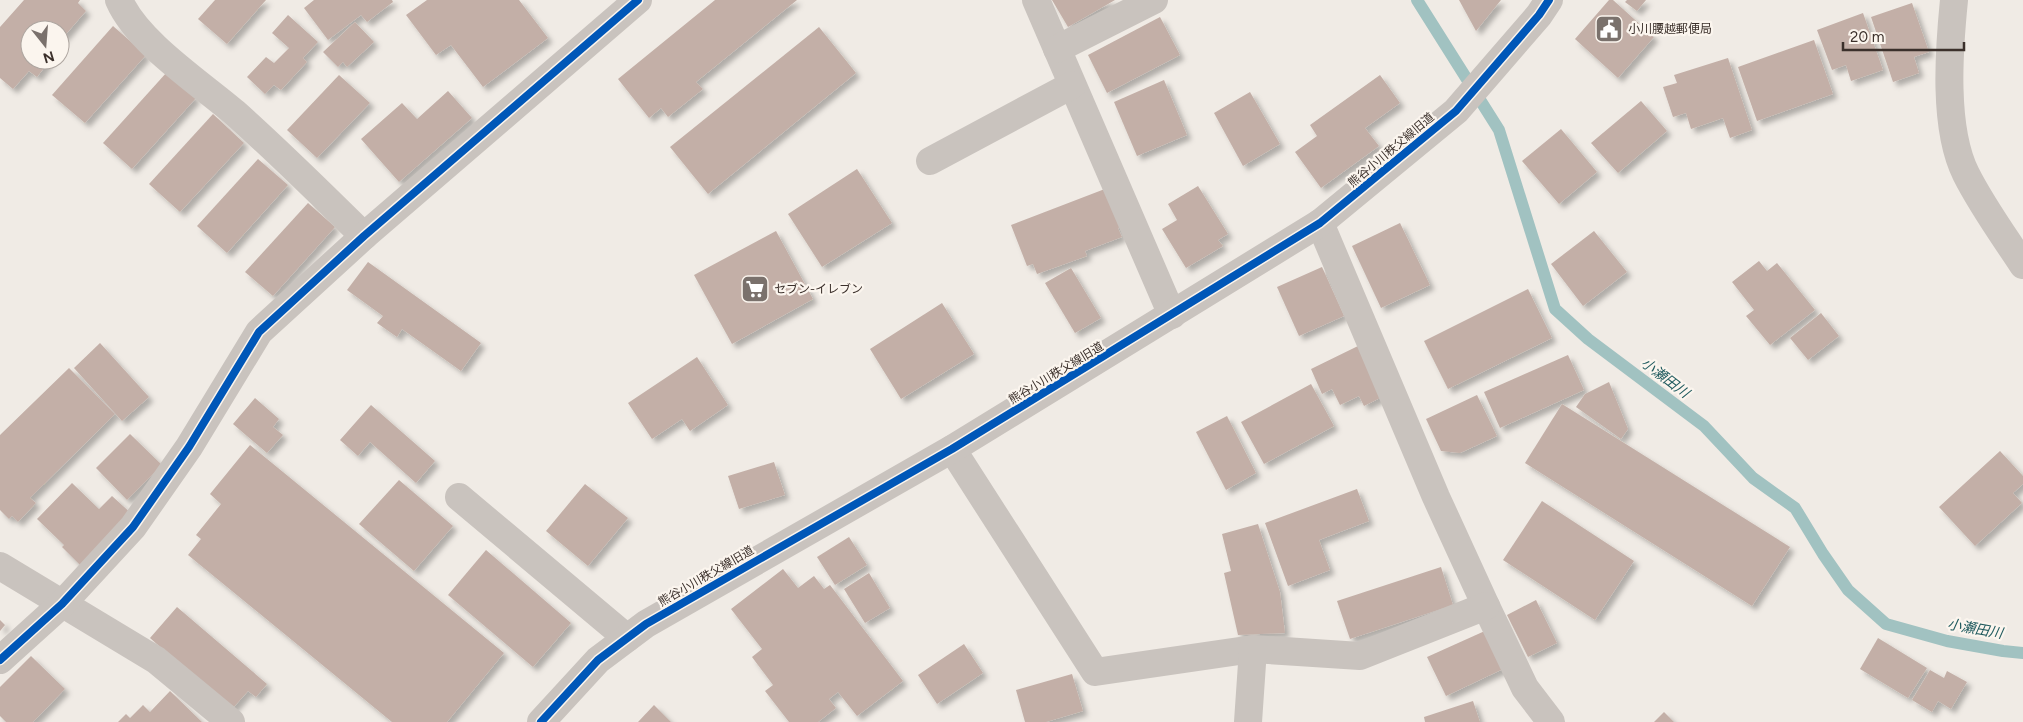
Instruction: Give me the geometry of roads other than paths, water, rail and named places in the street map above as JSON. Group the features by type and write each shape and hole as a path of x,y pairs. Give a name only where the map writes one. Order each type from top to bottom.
{"street":[{"path":"119,0 123,9 148,40 285,158 364,236"},
{"path":"0,660 62,604 134,527 189,447 259,332 364,236 638,0"},
{"path":"1036,0 1172,315"},
{"path":"1057,49 1154,0"},
{"name":"熊谷小川秩父線旧道","path":"541,722 598,660 627,638 680,603 952,449 1320,224 1456,111 1539,15 1549,0"},
{"path":"1954,0 1948,54 1954,135 1966,173 2023,265"},
{"path":"930,161 1072,85"},
{"path":"1320,224 1432,488 1486,606 1525,688 1551,722"},
{"path":"952,449 1095,672 1253,649 1360,656 1486,606"},
{"path":"459,497 627,638"},
{"path":"0,566 156,660 231,722"},
{"path":"1248,722 1253,649"}],"waterway":[{"name":"小瀬田川","path":"1417,0 1499,130 1555,309 1588,339 1704,426 1753,478 1795,508 1848,590 1886,624 1947,641 2023,653"}],"place":[{"name":"小川腰越郵便局","path":"1609,29"},
{"name":"セブン-イレブン","path":"755,289"}]}
